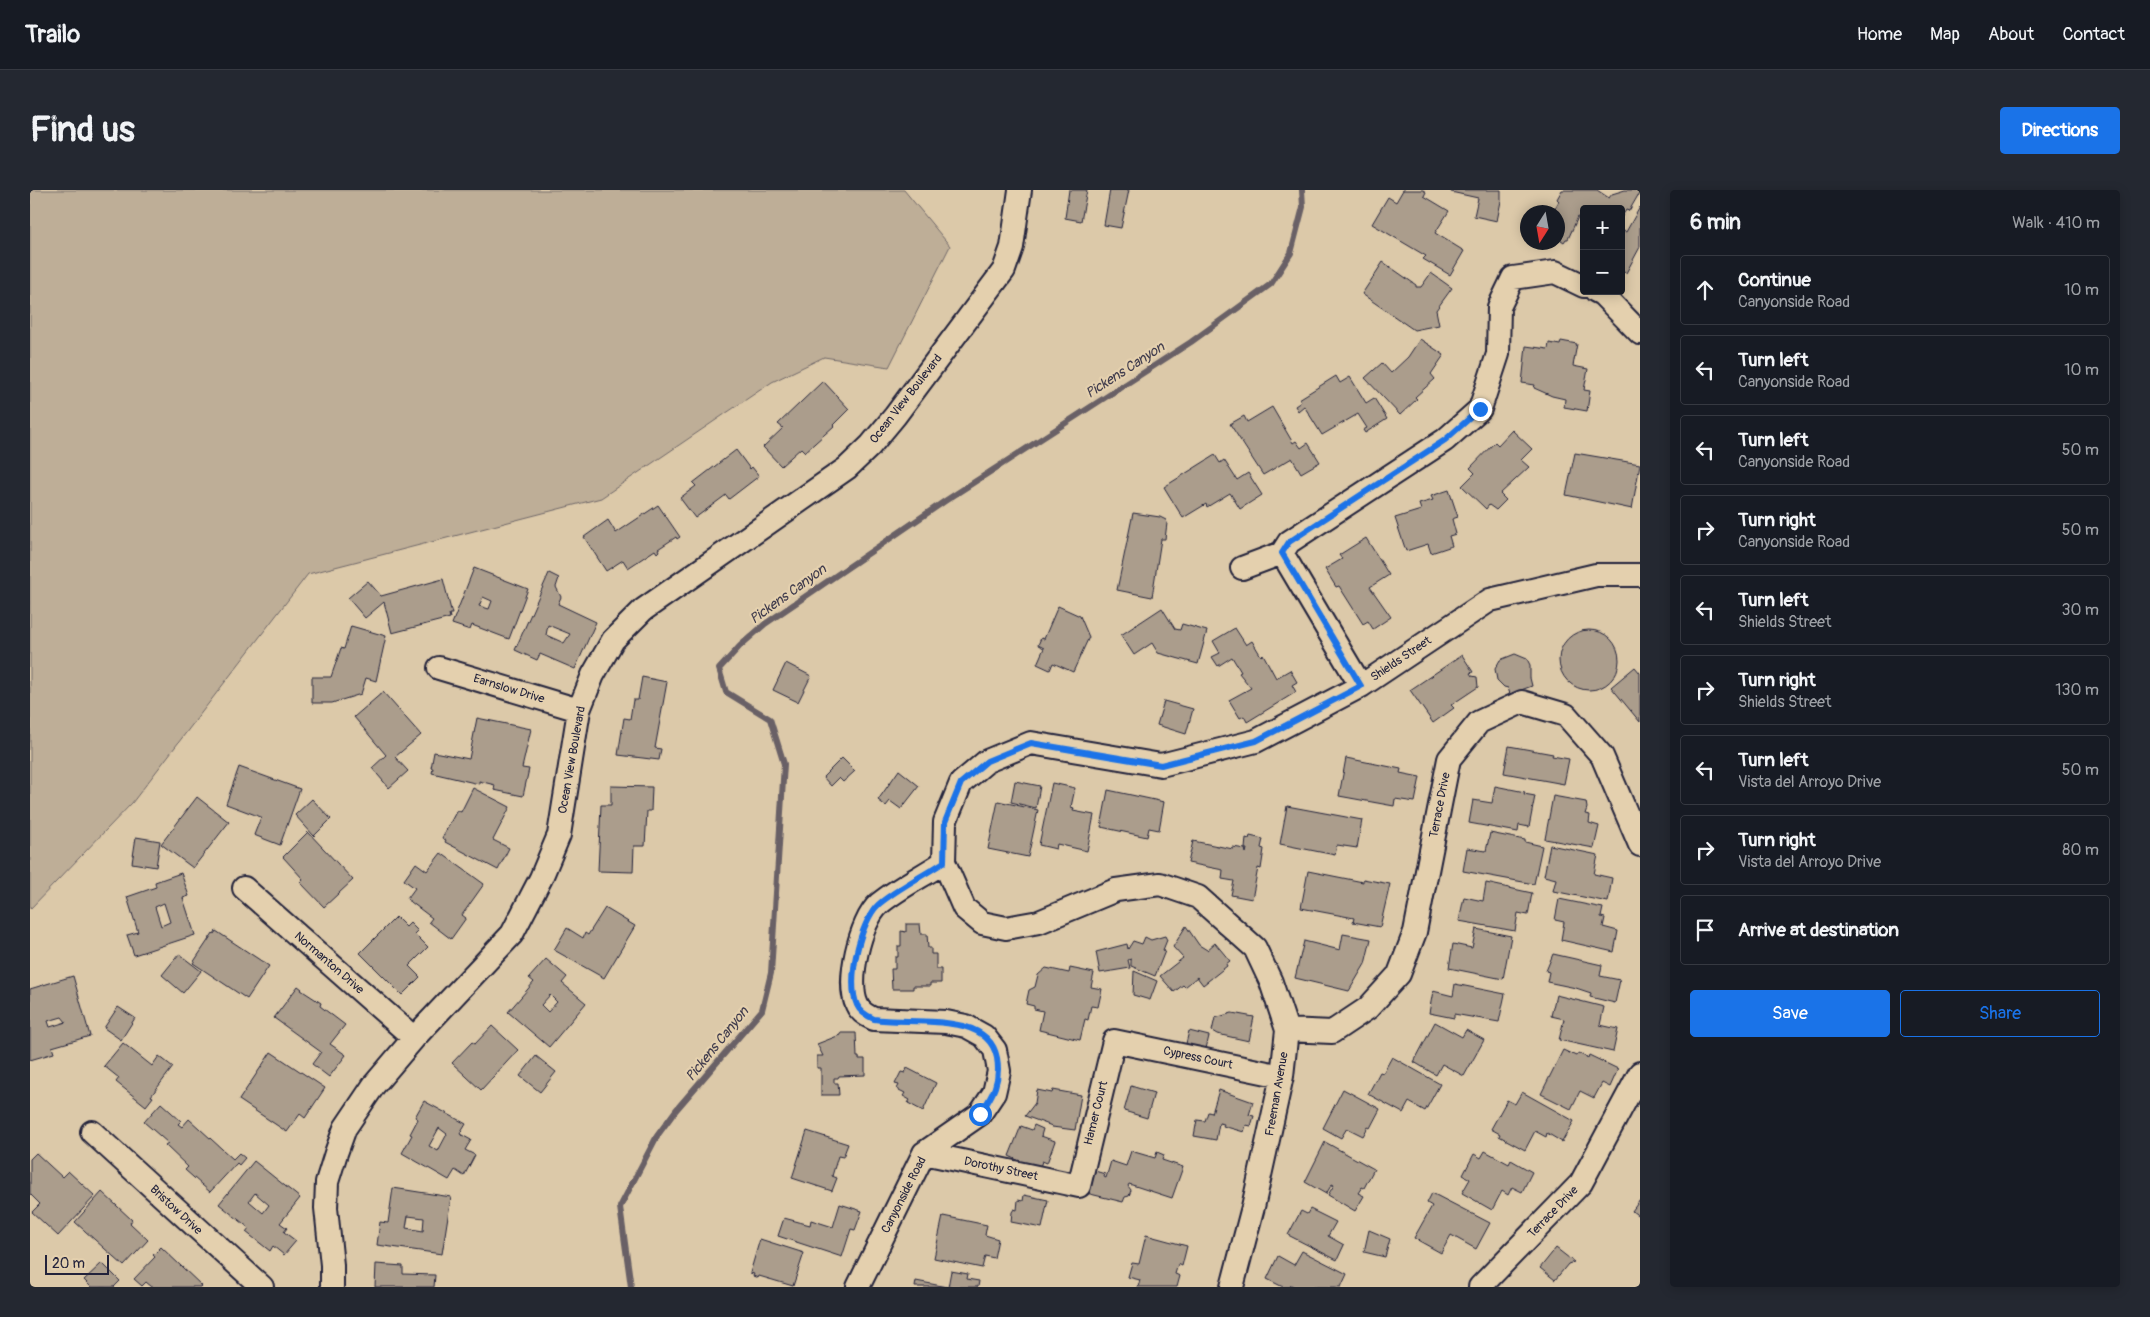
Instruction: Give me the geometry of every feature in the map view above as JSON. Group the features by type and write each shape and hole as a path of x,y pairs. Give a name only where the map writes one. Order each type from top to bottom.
{"street":[{"name":"Ocean View Boulevard","path":"332,1287 332,1265 326,1208 327,1182 345,1128 358,1107 414,1038 512,934 559,835 578,710 593,674 613,640 643,610 847,468 870,446 895,416 1004,270 1012,247 1020,190"},
{"path":"1242,568 1282,553 1289,542 1445,440 1480,409 1498,354 1499,307 1513,278 1555,272 1580,284"},
{"path":"1603,295 1640,333"},
{"path":"1282,553 1361,686"},
{"name":"Shields Street","path":"944,862 945,822 961,783 987,761 1013,750 1031,743 1161,765 1256,741 1361,686 1490,600 1596,575 1640,575"},
{"name":"Earnslow Drive","path":"439,668 578,710"},
{"name":"Terrace Drive","path":"1287,1030 1332,1032 1368,1008 1399,974 1415,932 1449,759 1479,722 1522,702 1566,715 1602,756 1640,845"},
{"name":"Freeman Avenue","path":"944,862 964,908 982,923 1006,928 1038,922 1116,890 1160,884 1198,897 1255,948 1271,982 1287,1030 1282,1076 1253,1207 1232,1287"},
{"name":"Canyonside Road","path":"858,1287 924,1152 980,1114 994,1093 999,1072 995,1050 984,1036 966,1026 946,1022 874,1019 864,1014 857,1007 853,995 860,937 868,918 879,905 944,862"},
{"name":"Normanton Drive","path":"244,888 414,1038"},
{"name":"Cypress Court","path":"1114,1041 1282,1076"},
{"name":"Hamer Court","path":"1078,1186 1114,1041"},
{"name":"Terrace Drive","path":"1480,1287 1581,1183 1640,1074"},
{"name":"Bristow Drive","path":"92,1132 262,1287"},
{"name":"Dorothy Street","path":"924,1152 1078,1186"}],"shaded area":[{"path":"30,190 904,190 950,246 889,367 824,357 772,382 601,498 308,574 132,803 30,909"}],"building":[{"path":"1069,190 1087,190 1081,221 1065,218"},
{"path":"1110,190 1129,190 1121,228 1104,225"},
{"path":"1403,190 1423,190 1426,192 1424,196 1449,211 1435,233 1464,251 1450,275 1423,259 1426,256 1372,224 1388,197 1396,202"},
{"path":"1451,190 1501,190 1497,221 1474,216 1478,198 1451,192"},
{"path":"1562,190 1597,190 1609,198 1612,194 1625,190 1640,192 1629,211 1625,212 1625,205 1580,205 1580,218 1578,217 1568,239 1565,240 1565,205 1557,205 1559,201 1557,199"},
{"path":"1640,207 1640,247 1626,273 1625,232"},
{"path":"1383,262 1416,285 1416,287 1421,287 1431,273 1452,288 1436,310 1439,325 1414,330 1362,294"},
{"path":"1420,339 1444,355 1431,374 1435,379 1415,397 1417,399 1400,415 1365,378 1382,363 1391,373 1408,357"},
{"path":"1561,341 1577,344 1573,366 1588,369 1584,390 1590,391 1587,411 1564,407 1565,399 1552,396 1534,388 1535,385 1522,383 1526,346 1548,349 1549,343 1560,345"},
{"path":"1336,376 1340,383 1350,377 1366,403 1374,398 1387,419 1365,433 1363,430 1367,428 1358,414 1322,435 1304,406 1298,411 1295,406 1301,402 1299,399"},
{"path":"823,381 849,409 834,426 805,452 801,448 781,466 763,447 783,428 778,424"},
{"path":"1272,407 1293,443 1296,441 1301,448 1308,443 1320,462 1301,473 1292,458 1263,475 1230,424 1244,416 1247,422"},
{"path":"1512,430 1532,449 1521,460 1529,467 1500,494 1506,500 1496,510 1489,505 1486,509 1462,486 1475,473 1470,468 1495,442 1498,445"},
{"path":"736,450 750,469 752,467 759,476 729,499 726,495 695,518 680,498 696,486 693,483"},
{"path":"1575,453 1640,464 1632,509 1566,495"},
{"path":"1215,455 1220,463 1224,460 1237,480 1248,473 1262,495 1240,509 1230,493 1207,507 1206,504 1183,518 1164,487"},
{"path":"1449,490 1458,517 1452,519 1456,534 1449,536 1452,546 1431,553 1428,544 1406,551 1395,518 1421,510 1419,504 1433,500 1431,496"},
{"path":"658,505 680,537 677,539 676,537 658,549 657,553 655,550 628,568 623,560 606,571 584,537 608,520 616,533"},
{"path":"1133,513 1160,517 1166,520 1167,523 1165,539 1161,539 1152,597 1117,590"},
{"path":"1366,538 1389,575 1370,587 1391,617 1373,629 1368,621 1363,624 1339,586 1336,587 1325,569 1342,559 1339,555"},
{"path":"474,568 528,589 509,639 472,625 470,630 452,624","holes":["483,597 492,601 489,609 479,606"]},
{"path":"549,573 559,578 556,587 561,597 558,604 596,622 575,669 540,654 537,660 515,650","holes":["548,625 570,634 564,643 546,635"]},
{"path":"443,579 452,614 449,614 450,618 392,633 384,602 365,618 348,598 368,581 381,596"},
{"path":"1058,606 1080,616 1089,637 1073,672 1053,663 1050,670 1037,664 1044,648 1038,645 1041,638 1044,639"},
{"path":"1162,608 1175,629 1180,630 1182,624 1207,631 1198,664 1158,653 1152,643 1134,655 1121,635"},
{"path":"351,626 386,636 376,681 366,678 361,694 332,703 312,703 312,677 331,677 341,648 344,649"},
{"path":"1235,628 1246,645 1252,641 1261,656 1263,654 1276,678 1290,670 1297,682 1292,685 1296,692 1247,722 1244,716 1240,718 1229,700 1251,688 1239,673 1241,672 1232,657 1218,666 1212,657 1220,653 1213,641"},
{"path":"1583,630 1595,630 1606,635 1614,643 1619,654 1617,672 1606,685 1595,690 1583,690 1572,685 1564,677 1559,666 1559,654 1564,643 1572,635"},
{"path":"1515,654 1527,659 1530,665 1532,686 1510,694 1508,688 1504,687 1497,680 1495,669 1500,660"},
{"path":"1462,655 1473,672 1470,673 1472,676 1477,677 1478,687 1451,705 1454,708 1433,723 1410,690"},
{"path":"786,663 811,676 798,702 773,690"},
{"path":"1635,667 1640,673 1640,722 1611,687"},
{"path":"642,677 667,682 655,748 661,749 659,760 618,755 624,718 630,719 633,700 638,700"},
{"path":"383,692 421,735 395,757 408,771 389,788 372,768 386,755 354,717"},
{"path":"1164,701 1193,709 1186,734 1157,725"},
{"path":"477,718 531,729 522,768 529,769 523,796 494,790 495,785 479,781 479,784 432,773 434,752 469,759"},
{"path":"1509,746 1569,759 1564,784 1504,773"},
{"path":"842,758 855,771 843,782 839,778 831,786 823,777"},
{"path":"1346,758 1401,769 1400,773 1420,777 1415,802 1395,799 1394,806 1339,796"},
{"path":"239,767 300,789 280,845 254,835 261,817 226,804"},
{"path":"899,770 919,786 901,809 890,801 886,806 878,800"},
{"path":"1015,781 1040,786 1036,808 1011,802"},
{"path":"1052,783 1075,788 1071,807 1074,808 1073,811 1094,815 1087,851 1057,844 1056,849 1039,845"},
{"path":"611,786 652,787 651,811 647,811 645,846 634,846 633,872 598,871 601,805 611,805"},
{"path":"1495,786 1535,796 1529,827 1519,825 1518,832 1469,823 1473,800 1492,803"},
{"path":"473,788 510,807 493,840 509,848 498,870 445,842 446,840 442,838 457,810 461,812"},
{"path":"1108,790 1164,802 1159,830 1149,828 1147,837 1101,827"},
{"path":"1553,796 1586,802 1585,814 1590,815 1589,823 1599,826 1594,848 1545,839"},
{"path":"197,797 229,822 193,868 161,844"},
{"path":"312,799 331,819 314,836 295,815"},
{"path":"998,801 1038,810 1028,857 988,849"},
{"path":"1287,806 1362,820 1357,848 1337,845 1335,855 1280,844"},
{"path":"308,832 353,880 324,907 300,882 303,879 283,857"},
{"path":"1490,833 1525,840 1525,842 1542,846 1534,884 1463,871 1467,848 1486,851"},
{"path":"1250,836 1263,839 1261,848 1264,849 1261,869 1258,868 1252,899 1231,895 1234,881 1222,879 1223,870 1188,863 1193,841 1233,849 1233,847 1245,849 1246,838 1249,839"},
{"path":"136,837 160,841 156,867 132,863"},
{"path":"1550,845 1598,855 1594,874 1612,878 1608,902 1553,891 1556,879 1544,876"},
{"path":"441,853 484,884 462,915 466,918 451,939 429,922 432,918 407,899 415,888 404,880 416,863 427,871"},
{"path":"1308,871 1363,882 1363,879 1390,884 1380,927 1353,922 1354,918 1301,908"},
{"path":"181,873 189,896 183,898 195,935 134,955 127,935 138,932 127,897 156,887 155,882","holes":["164,903 170,922 161,926 155,907"]},
{"path":"1486,883 1532,893 1528,915 1518,913 1515,931 1459,921 1464,897 1483,901"},
{"path":"1559,899 1603,908 1601,917 1605,918 1603,927 1618,931 1614,952 1561,940 1564,922 1555,920"},
{"path":"605,908 635,926 604,978 554,950 567,928 583,938 585,933 588,935"},
{"path":"396,917 406,927 410,923 418,931 415,934 428,947 409,966 420,977 402,995 360,953"},
{"path":"906,924 920,924 921,934 927,934 928,948 931,948 931,954 936,954 936,969 941,969 941,983 930,983 930,986 913,986 913,989 892,989 891,969 895,969 895,957 898,957 898,946 901,946 901,931 906,932"},
{"path":"1186,926 1199,945 1207,950 1215,943 1230,961 1226,964 1227,966 1203,985 1197,977 1185,987 1183,985 1174,992 1160,976 1183,958 1173,947"},
{"path":"1476,929 1511,936 1503,979 1449,968 1453,944 1472,948"},
{"path":"216,931 269,966 247,999 193,963"},
{"path":"1343,934 1371,939 1365,964 1349,991 1295,978 1304,941 1340,950"},
{"path":"1165,936 1167,940 1163,950 1165,951 1155,976 1131,966 1131,959 1128,960 1130,968 1100,973 1096,952 1127,944 1128,949 1133,941 1142,944 1145,937 1151,940"},
{"path":"179,954 201,971 183,993 162,975"},
{"path":"1553,954 1602,965 1600,976 1620,980 1615,1003 1590,997 1591,993 1576,988 1547,982 1549,972 1546,971"},
{"path":"546,959 567,977 562,983 586,1003 549,1047 508,1012 534,982 529,978","holes":["550,995 557,1002 548,1012 541,1005"]},
{"path":"1046,968 1069,973 1070,968 1094,973 1091,987 1102,989 1098,1007 1091,1006 1088,1020 1085,1019 1080,1040 1039,1030 1043,1011 1034,1009 1034,1006 1026,1004 1029,990 1035,987 1038,975"},
{"path":"1134,971 1157,981 1150,1000 1133,995"},
{"path":"73,976 90,1036 52,1047 54,1053 30,1060 30,989","holes":["62,1017 66,1022 50,1027 48,1021"]},
{"path":"1455,984 1505,994 1499,1022 1454,1014 1454,1018 1429,1013 1433,991 1453,996"},
{"path":"298,986 321,1003 320,1006 345,1025 330,1044 346,1055 329,1077 312,1064 321,1052 274,1018"},
{"path":"1556,995 1604,1007 1600,1025 1618,1029 1613,1052 1559,1040 1564,1019 1551,1016"},
{"path":"118,1007 135,1018 121,1040 104,1028"},
{"path":"1232,1013 1254,1017 1249,1041 1217,1034 1212,1031 1215,1018"},
{"path":"1435,1022 1462,1037 1466,1030 1484,1040 1464,1076 1442,1064 1436,1075 1414,1062"},
{"path":"492,1026 518,1050 481,1090 452,1063 472,1042 475,1044"},
{"path":"1189,1031 1209,1036 1205,1053 1185,1048"},
{"path":"840,1033 856,1033 857,1057 865,1059 865,1075 839,1076 834,1078 834,1083 838,1083 839,1095 821,1095 821,1068 817,1068 817,1056 823,1056 817,1044 840,1035"},
{"path":"123,1043 152,1066 159,1056 173,1067 151,1096 153,1097 146,1106 116,1082 119,1078 104,1066"},
{"path":"1563,1050 1576,1056 1578,1053 1588,1058 1589,1055 1618,1069 1610,1087 1602,1083 1594,1098 1580,1091 1571,1109 1541,1094"},
{"path":"271,1052 325,1088 305,1118 300,1114 287,1132 239,1100"},
{"path":"536,1056 556,1072 540,1092 520,1076"},
{"path":"1392,1057 1440,1084 1425,1111 1409,1102 1403,1113 1368,1094 1380,1072 1383,1073"},
{"path":"907,1068 936,1083 923,1111 908,1103 910,1100 903,1096 905,1093 897,1089 899,1085 895,1084 901,1072 905,1073"},
{"path":"1131,1086 1154,1093 1147,1118 1124,1111"},
{"path":"1343,1089 1380,1109 1370,1128 1368,1127 1363,1136 1347,1128 1341,1138 1323,1128"},
{"path":"1037,1090 1052,1093 1053,1090 1081,1095 1075,1130 1052,1127 1025,1116 1035,1103"},
{"path":"1219,1090 1253,1102 1249,1115 1254,1116 1251,1126 1246,1125 1244,1132 1219,1123 1216,1140 1194,1136 1197,1120 1205,1121 1208,1112 1212,1113"},
{"path":"1522,1092 1574,1121 1562,1142 1547,1133 1546,1137 1535,1131 1525,1150 1499,1136 1500,1134 1491,1129 1507,1100 1515,1104"},
{"path":"424,1101 466,1124 460,1134 471,1140 465,1150 475,1155 464,1176 455,1170 449,1180 402,1153 418,1119 415,1117","holes":["439,1128 447,1134 438,1151 429,1146"]},
{"path":"161,1103 181,1121 178,1124 182,1127 189,1119 233,1159 239,1153 245,1158 239,1165 237,1163 210,1192 185,1170 188,1167 165,1145 168,1143 144,1122"},
{"path":"1034,1125 1043,1129 1041,1136 1055,1141 1047,1163 1042,1161 1039,1170 1009,1156 1021,1126 1032,1130"},
{"path":"807,1131 848,1144 843,1157 838,1156 832,1176 837,1178 832,1191 792,1178"},
{"path":"1325,1142 1374,1169 1364,1188 1362,1187 1358,1193 1364,1196 1355,1211 1328,1195 1334,1185 1332,1184 1326,1194 1305,1182"},
{"path":"1131,1151 1155,1158 1157,1152 1164,1155 1162,1160 1183,1167 1172,1198 1129,1184 1128,1186 1131,1190 1129,1196 1125,1197 1123,1202 1082,1192 1087,1174 1094,1175 1095,1171 1105,1174 1104,1177 1106,1178 1111,1161 1126,1166"},
{"path":"1485,1151 1509,1164 1511,1160 1532,1172 1522,1192 1512,1187 1508,1195 1502,1191 1492,1210 1462,1193 1470,1179 1463,1175 1474,1154 1481,1158"},
{"path":"36,1153 62,1177 68,1171 95,1196 58,1236 32,1212 40,1204 30,1194 30,1159"},
{"path":"254,1161 300,1198 280,1223 287,1228 284,1232 296,1241 284,1255 273,1246 270,1251 246,1232 249,1228 219,1204","holes":["255,1193 269,1205 263,1213 249,1201"]},
{"path":"393,1188 451,1197 442,1254 377,1245 380,1222 388,1223","holes":["408,1216 424,1218 423,1231 406,1228"]},
{"path":"102,1192 132,1220 130,1223 148,1240 124,1266 75,1222"},
{"path":"1432,1193 1490,1223 1476,1249 1451,1235 1441,1253 1414,1238 1432,1206 1427,1203"},
{"path":"1024,1195 1048,1200 1042,1228 1011,1222 1012,1212 1014,1209 1017,1210 1018,1200 1023,1201"},
{"path":"1640,1200 1640,1217 1632,1211"},
{"path":"840,1204 862,1211 855,1230 851,1229 842,1257 778,1236 784,1218 810,1225 811,1220 833,1227"},
{"path":"1310,1209 1336,1222 1328,1236 1344,1245 1337,1260 1288,1235 1301,1211 1307,1214"},
{"path":"943,1216 987,1225 985,1235 998,1239 994,1258 985,1256 982,1268 934,1258"},
{"path":"1369,1230 1390,1239 1385,1257 1364,1252"},
{"path":"1146,1235 1187,1246 1182,1266 1178,1264 1175,1274 1180,1276 1177,1287 1138,1287 1140,1280 1128,1277 1132,1263 1139,1264"},
{"path":"760,1239 804,1253 793,1286 759,1276 758,1278 750,1273"},
{"path":"161,1247 202,1286 152,1287 146,1282 142,1286 134,1279 155,1257 153,1255"},
{"path":"1556,1248 1574,1262 1568,1264 1555,1280 1540,1268"},
{"path":"1302,1251 1347,1274 1341,1287 1295,1287 1291,1285 1290,1287 1283,1287 1267,1279 1278,1256 1294,1265"},
{"path":"102,1263 120,1281 114,1287 91,1287 84,1280"},
{"path":"376,1264 403,1266 403,1274 435,1275 434,1287 375,1287"},
{"path":"951,1271 968,1274 967,1279 979,1281 978,1287 948,1287"},
{"path":"916,1281 947,1287 915,1287"}],"waterway":[{"name":"Pickens Canyon","path":"631,1287 620,1207 657,1136 676,1110 762,1010 771,973 784,764 770,719 726,692 719,669 740,646 765,624 945,501 1191,342 1271,284 1291,253 1303,207 1302,190"}],"route":[{"path":"980,1114 994,1093 999,1072 995,1050 984,1036 966,1026 946,1022 874,1019 864,1014 857,1007 853,995 860,937 868,918 879,905 944,862 945,822 961,783 987,761 1031,743 1161,765 1256,741 1361,686 1282,553 1289,542 1445,440 1480,409"}]}
